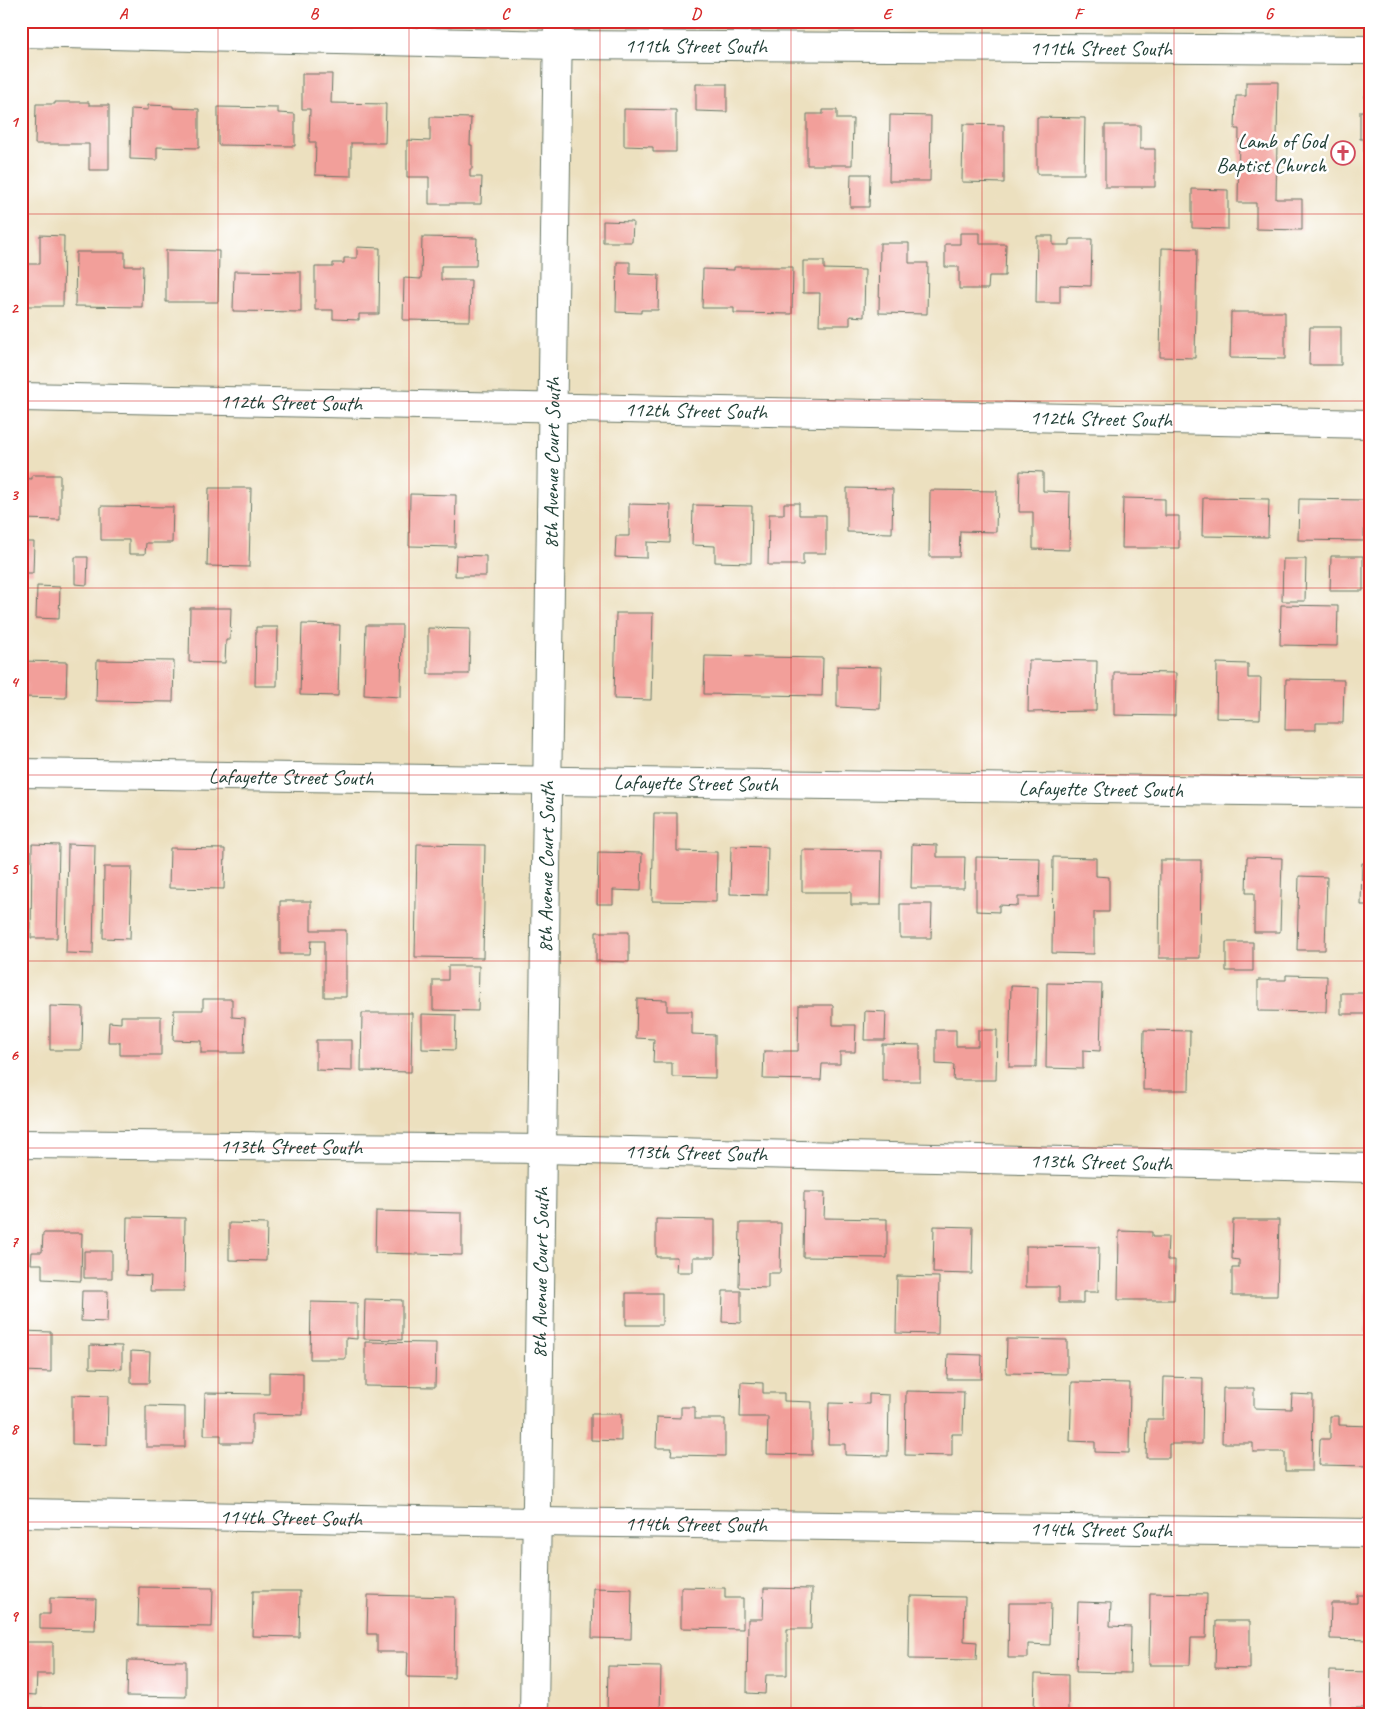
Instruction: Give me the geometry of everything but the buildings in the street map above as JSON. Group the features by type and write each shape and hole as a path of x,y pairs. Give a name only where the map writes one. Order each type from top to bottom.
{"street":[{"name":"111th Street South","path":"21,33 558,33 1371,50"},
{"name":"8th Avenue Court South","path":"534,1715 558,33"},
{"name":"112th Street South","path":"21,397 1371,424"},
{"name":"Lafayette Street South","path":"21,774 1371,793"},
{"name":"113th Street South","path":"21,1144 542,1149 1371,1168"},
{"name":"114th Street South","path":"21,1513 1371,1533"}],"place":[{"name":"Lamb of God Baptist Church","path":"1343,153"}]}
